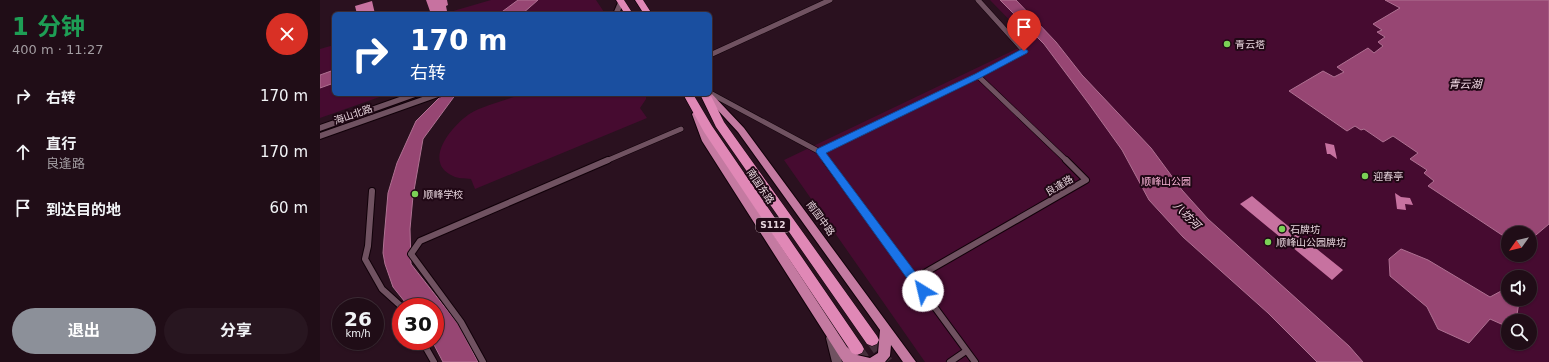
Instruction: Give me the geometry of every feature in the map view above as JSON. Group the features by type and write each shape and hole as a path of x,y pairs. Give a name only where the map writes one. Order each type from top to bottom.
{"highway":[{"path":"639,0 647,12"},
{"path":"620,1 628,12"},
{"name":"南国东路","path":"690,96 708,129 857,349"},
{"name":"南国东路","path":"707,96 720,124 872,340"}],"main road":[{"name":"S112","path":"690,96 705,139 850,362"},
{"name":"南国中路","path":"708,96 741,130 910,362"},
{"path":"875,362 884,356 886,329"},
{"path":"841,347 854,360 866,362"}],"street":[{"path":"712,54 830,0"},
{"path":"820,152 978,76 1024,51 978,0"},
{"path":"617,12 620,1"},
{"name":"良逢路","path":"914,279 1086,180 978,76"},
{"path":"712,94 820,152 974,362"},
{"name":"海山北路","path":"320,128 409,96"},
{"name":"海山北路","path":"320,136 431,96"},
{"path":"483,362 461,322 411,254 420,241 681,129"},
{"path":"372,191 366,259 382,289 392,298"},
{"path":"829,329 837,362"},
{"path":"427,350 434,362"},
{"path":"950,362 966,351"}],"green space":[{"path":"491,0 596,0 604,12 450,12"},
{"name":"顺峰山公园","path":"990,0 1549,0 1549,362 925,362 784,160 1031,42"},
{"path":"332,46 332,96 382,96 320,118 320,49"},
{"path":"517,96 646,96 646,99 640,108 647,118 475,189 471,179 455,177 444,170 440,162 440,153 443,143 449,134 464,118 476,110"}],"water":[{"path":"518,0 538,0 524,12 502,12"},
{"name":"八坊河","path":"1000,0 1016,0 1056,42 1082,75 1151,148 1182,190 1208,219 1349,346 1363,362 1317,362 1268,313 1183,237 1149,200 1122,150 1044,44"},
{"name":"青云湖","path":"1385,0 1549,0 1549,224 1537,234 1537,226 1501,226 1501,234 1428,186 1434,181 1424,173 1427,170 1410,159 1418,153 1393,136 1383,142 1364,129 1361,130 1355,126 1347,131 1289,91 1323,71 1334,77 1344,72 1337,67 1368,48 1374,53 1383,46 1378,42 1385,37 1377,32 1382,30 1373,24 1400,8"},
{"path":"332,71 332,84 320,88 320,75"},
{"path":"441,96 455,96 423,139 413,196 410,229 411,264 438,298 402,298 393,287 385,264 383,253 388,193 397,163 416,121"},
{"path":"1401,249 1428,260 1490,297 1501,291 1501,306 1518,306 1517,314 1501,314 1501,324 1490,319 1469,343 1438,329 1427,307 1390,276 1389,259"},
{"path":"444,306 458,324 478,362 443,362 437,350 444,350"}],"building":[{"path":"426,0 447,0 447,11 430,12"},
{"path":"372,1 375,12 356,12 355,6"},
{"path":"1325,143 1334,145 1337,159 1330,154 1327,154"},
{"path":"1395,193 1401,197 1410,198 1413,205 1405,204 1406,210 1397,209"},
{"name":"石牌坊","path":"1252,196 1343,270 1332,280 1240,204"}],"tunnel":[{"path":"872,340 887,362"},
{"path":"857,349 866,362"}],"place":[{"name":"青云塔","path":"1227,44"},
{"name":"迎春亭","path":"1365,176"},
{"name":"顺峰学校","path":"415,194"},
{"name":"石牌坊","path":"1282,229"},
{"name":"顺峰山公园牌坊","path":"1268,242"}],"route":[{"path":"923,291 820,152 978,76 1024,51"}]}
